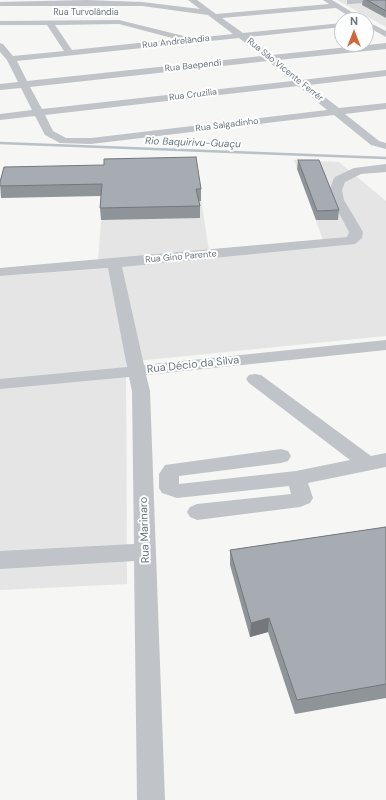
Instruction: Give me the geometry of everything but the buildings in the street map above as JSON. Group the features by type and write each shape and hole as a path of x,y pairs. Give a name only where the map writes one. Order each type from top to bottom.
{"street":[{"path":"78,0 88,3"},
{"name":"Rua São Vicente Ferrér","path":"192,0 214,14 380,145"},
{"path":"327,0 347,12"},
{"path":"350,2 378,0"},
{"path":"0,4 69,2 142,4 214,14 337,6"},
{"path":"263,3 272,10"},
{"path":"120,22 142,4"},
{"name":"Rua Turvolândia","path":"0,23 120,22 193,41"},
{"path":"50,23 70,53"},
{"path":"374,24 386,24"},
{"name":"Rua Andrelândia","path":"11,59 334,26"},
{"path":"374,27 386,34"},
{"path":"0,46 11,59 39,112"},
{"name":"Rua Baependi","path":"0,87 386,46"},
{"name":"Rua Cruzilia","path":"0,117 386,73"},
{"name":"Rua Salgadinho","path":"39,112 49,133 58,139 80,142 386,106"},
{"name":"Rua Gino Parente","path":"0,272 340,242 355,238 356,232 338,200 336,190 339,180 358,171 386,168"},
{"name":"Rua Marinaro","path":"114,263 141,391 151,800"},
{"name":"Rua Décio da Silva","path":"0,384 386,345"},
{"path":"255,379 377,462"},
{"path":"281,456 172,470 169,474 169,488 177,490 296,478 377,462"},
{"path":"197,512 300,500 303,498 296,478"},
{"path":"0,560 146,552"}],"shaded area":[{"path":"337,0 386,0 386,27 374,20 374,12 359,12"},
{"path":"106,158 195,159 209,251 98,261"},
{"path":"294,160 339,162 386,201 386,336 126,362 127,584 0,590 0,276 99,269 245,254 323,240"}],"waterway":[{"name":"Rio Baquirivu-Guaçu","path":"0,143 386,158"}]}
